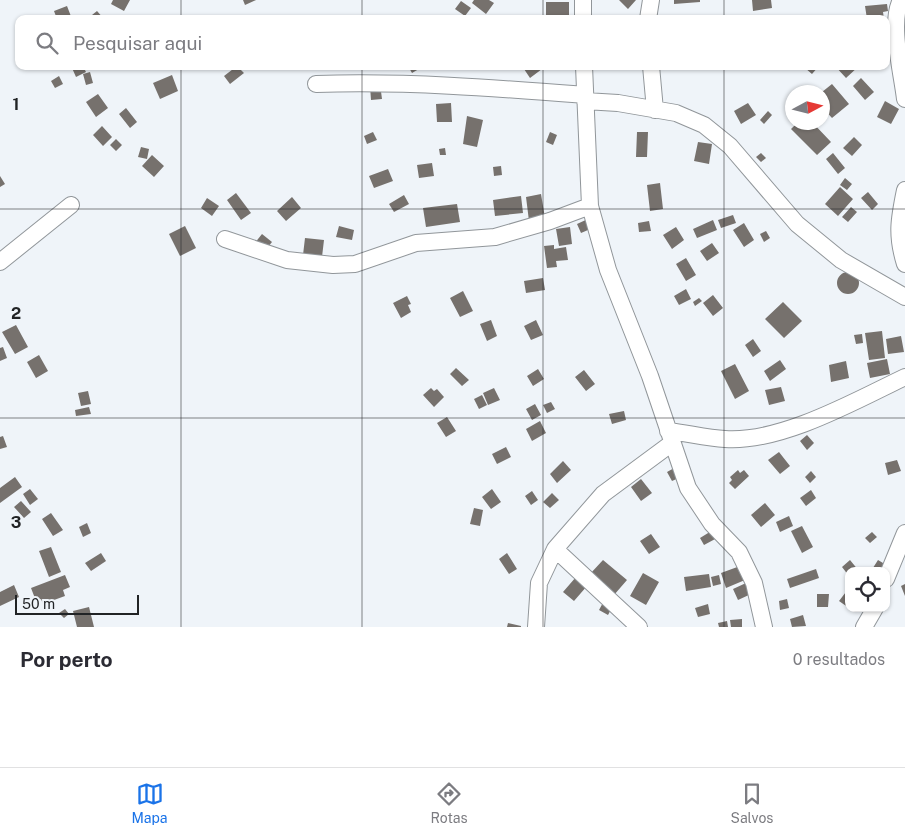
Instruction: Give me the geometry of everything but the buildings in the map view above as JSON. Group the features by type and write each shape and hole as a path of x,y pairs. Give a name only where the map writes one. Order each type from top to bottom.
{"street":[{"path":"583,0 583,15"},
{"path":"649,15 651,0"},
{"path":"901,0 896,9 896,25 905,99"},
{"path":"584,70 590,206 608,270 650,376 688,488 712,524 739,552 754,583 764,627"},
{"path":"651,70 655,110"},
{"path":"316,84 366,82 457,85 585,98 676,113 704,125 730,146 797,224 841,260 905,297"},
{"path":"904,255 898,223 905,190"},
{"path":"0,262 71,205"},
{"path":"225,239 287,260 333,265 355,264 416,243 496,237 550,222 590,206"},
{"path":"536,627 539,584 555,549 603,494 670,437 726,439 772,434 826,414 905,377"},
{"path":"890,569 905,533"},
{"path":"555,549 639,627"},
{"path":"864,627 872,612"}]}
